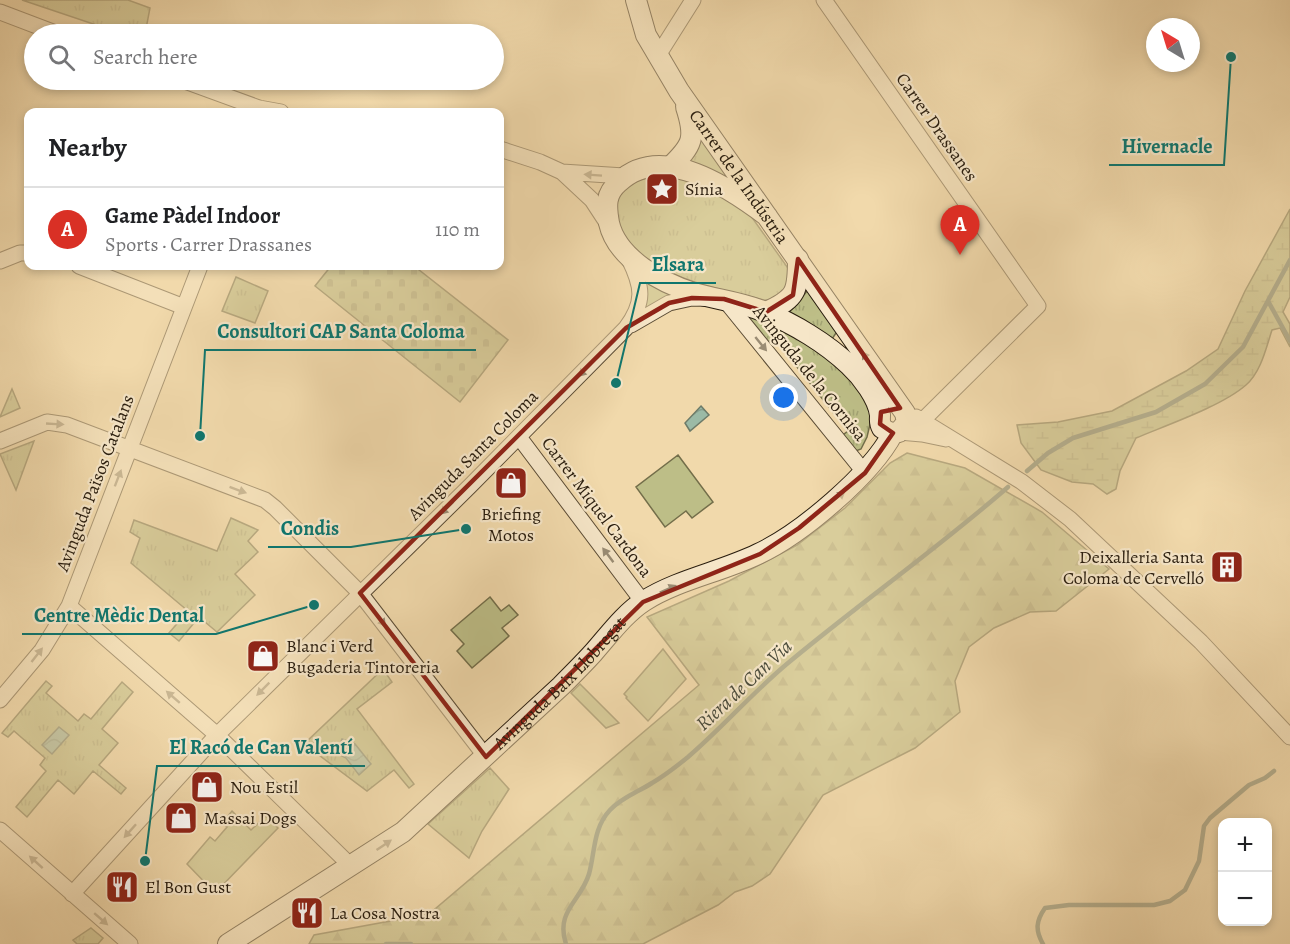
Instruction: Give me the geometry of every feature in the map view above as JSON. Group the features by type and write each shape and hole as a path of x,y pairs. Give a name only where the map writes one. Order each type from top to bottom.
{"street":[{"path":"636,0 646,35 657,57 681,93 691,122 693,138 685,152 670,167"},
{"path":"657,57 693,0"},
{"name":"Carrer Drassanes","path":"824,0 1038,306 909,413"},
{"path":"0,12 32,24"},
{"path":"209,90 259,108"},
{"name":"Carrer de la Indústria","path":"681,93 909,413"},
{"path":"228,97 235,108"},
{"path":"504,149 562,172 592,200 626,253 648,271 694,292 766,312 816,339 850,366 864,381 880,415 882,428 896,433 922,434 953,441"},
{"path":"562,172 624,176 642,169 670,167 697,173 715,181 735,192 767,216"},
{"path":"610,227 606,207 607,199 624,176"},
{"path":"0,261 24,253"},
{"name":"Avinguda Santa Coloma","path":"72,894 217,735 626,328 637,313 640,294 638,277 626,253"},
{"path":"766,312 784,304 793,295 798,283 798,259"},
{"path":"89,270 184,307"},
{"name":"Avinguda Països Catalans","path":"0,700 42,650 69,606 198,270"},
{"name":"Avinguda Santa Coloma","path":"626,328 669,303 692,298 724,299"},
{"name":"Avinguda de la Cornisa","path":"724,299 865,473"},
{"path":"880,415 888,407 909,413 1022,482 1070,519 1201,642 1290,737"},
{"path":"896,433 907,422 909,413"},
{"path":"0,441 51,422 67,424 129,450 265,500 360,593 486,757"},
{"name":"Avinguda Baix Llobregat","path":"228,944 403,832 579,668 616,626 643,602 663,590 760,554 799,528 865,473 896,433"},
{"name":"Carrer Miquel Cardona","path":"519,437 643,602"},
{"path":"69,606 217,735 351,866"},
{"path":"0,830 129,944"}],"highlighted area":[{"path":"798,259 900,408 881,412 880,424 893,433 865,473 799,528 760,554 643,602 486,757 360,593 626,328 669,303 692,298 724,299 766,312 793,295"}],"green space":[{"path":"22,0 128,0 150,8 147,24 93,24"},
{"path":"702,138 730,177 689,162"},
{"path":"677,177 717,190 751,216 790,271 788,290 771,300 764,300 705,285 663,269 650,262 633,247 625,237 617,216 620,195 628,186 639,180"},
{"path":"1290,209 1290,297 1283,312 1290,324 1290,347 1280,328 1272,330 1256,373 1236,393 1209,408 1136,438 1120,471 1116,489 1107,494 1093,484 1072,482 1041,470 1021,443 1017,425 1058,422 1112,411 1186,371 1218,349 1245,291"},
{"path":"328,270 419,270 508,340 460,402 315,286"},
{"path":"236,277 268,291 255,323 222,311"},
{"path":"645,280 674,294 644,311"},
{"path":"808,290 838,330 832,339 788,314"},
{"path":"745,314 767,322 820,351 859,385 871,420 861,449 856,451 840,437 848,431 774,338 765,344"},
{"path":"12,389 20,408 0,417"},
{"path":"34,441 16,490 0,454"},
{"path":"907,453 965,468 1042,512 1109,569 1056,611 1030,612 994,628 969,647 955,681 960,712 915,748 823,795 770,874 752,886 735,892 718,905 643,944 309,944 314,935 429,914 699,685 647,617 729,581 797,545 845,508 890,463"},
{"path":"678,455 713,502 692,518 686,511 665,527 636,487"},
{"path":"231,518 258,530 248,541 258,552 235,574 255,595 217,632 199,617 179,641 169,633 188,611 131,563 140,538 130,532 134,520 217,551"},
{"path":"490,597 501,611 509,605 518,615 502,628 509,636 472,668 457,651 464,644 451,630"},
{"path":"663,649 686,679 648,721 624,694"},
{"path":"383,669 392,682 357,709 414,784 409,788 394,770 367,791 304,744"},
{"path":"46,681 52,686 46,693 78,721 84,714 91,719 122,682 133,692 102,729 118,743 99,765 126,788 121,794 93,771 74,794 58,780 27,817 16,807 46,771 40,765 45,758 14,731 8,737 2,733"},
{"path":"580,684 619,723 606,728 571,693"},
{"path":"490,768 509,789 482,831 469,858 428,824"},
{"path":"232,811 251,830 266,816 278,828 215,893 187,864 210,837 215,841 227,827 222,823"},
{"path":"91,928 103,938 98,944 77,944 73,940"}],"water":[{"path":"701,406 709,415 690,431 685,423"},
{"path":"59,727 69,735 52,754 42,745"},
{"path":"342,739 355,744 371,764 359,775 346,758 336,753"}],"waterway":[{"name":"Riera de Can Via","path":"1027,471 1048,453 1073,438 1156,412 1205,384 1243,347 1290,260"},
{"path":"1268,301 1290,341"},
{"name":"Riera de Can Via","path":"566,944 564,933 566,914 589,874 597,832 610,810 688,757 788,663 1008,487"},
{"path":"1043,944 1038,926 1045,908 1069,905 1154,905 1170,901 1185,890 1199,861 1204,826 1210,818 1249,785 1274,771"},
{"name":"Riera de Can Via","path":"386,944 411,944"}],"place":[{"name":"Hivernacle","path":"1231,57"},
{"name":"Sínia","path":"662,189"},
{"name":"Game Pàdel Indoor","path":"960,255"},
{"name":"Elsara","path":"616,383"},
{"name":"Consultori CAP Santa Coloma","path":"200,436"},
{"name":"Briefing Motos","path":"511,483"},
{"name":"Condis","path":"466,529"},
{"name":"Deixalleria Santa Coloma de Cervelló","path":"1227,567"},
{"name":"Centre Mèdic Dental","path":"314,605"},
{"name":"Blanc i Verd Bugaderia Tintoreria","path":"263,656"},
{"name":"Nou Estil","path":"207,787"},
{"name":"Massai Dogs","path":"181,818"},
{"name":"El Racó de Can Valentí","path":"145,861"},
{"name":"El Bon Gust","path":"122,887"},
{"name":"La Cosa Nostra","path":"307,913"}]}
